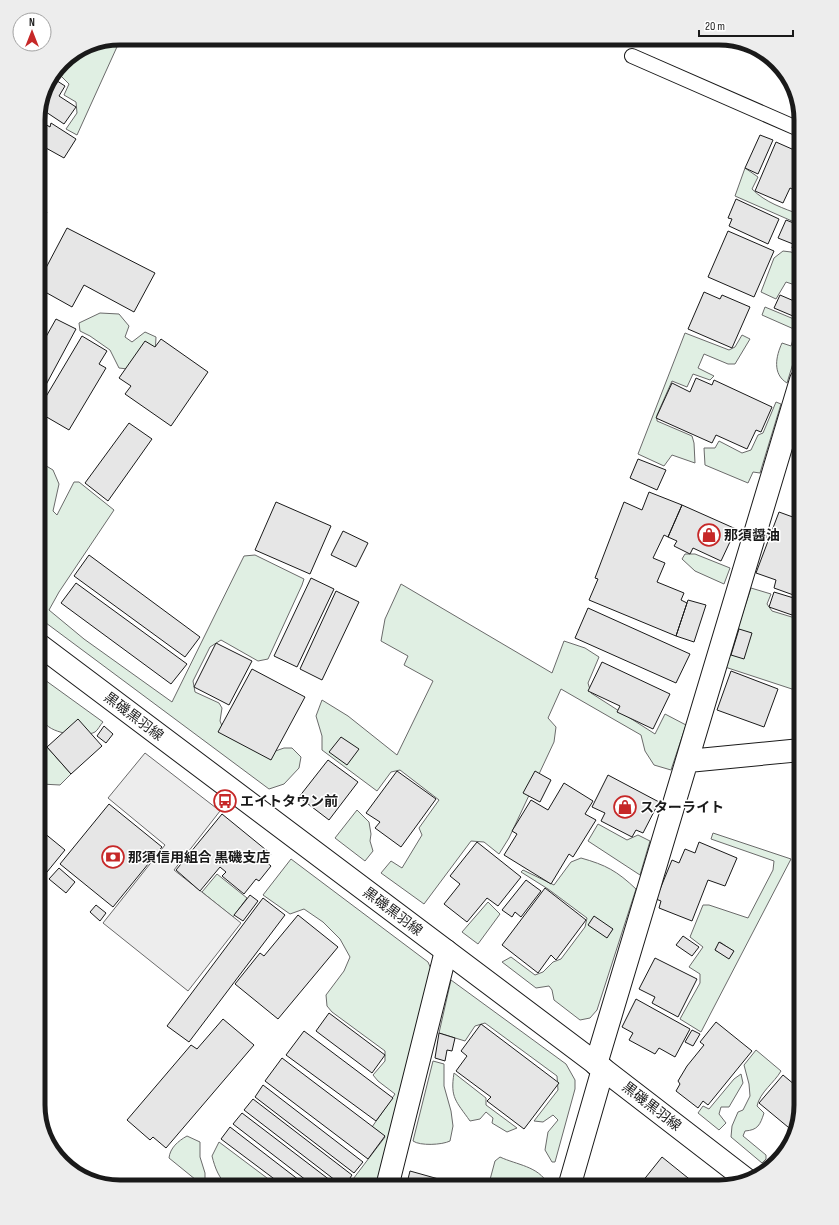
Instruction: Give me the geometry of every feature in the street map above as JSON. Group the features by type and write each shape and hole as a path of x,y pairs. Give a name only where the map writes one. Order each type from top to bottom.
{"street":[{"path":"571,1180 600,1067 688,761 794,404"},
{"name":"黒磯黒羽線","path":"45,649 600,1067 742,1176"},
{"path":"688,761 794,751"},
{"path":"389,1180 446,951"}],"lane":[{"path":"632,56 794,127"}],"green space":[{"path":"118,45 77,135 66,129 77,113 76,102 64,95 69,84 60,75 78,58 105,46"},
{"path":"745,168 758,177 752,189 769,202 794,212 794,222 735,196"},
{"path":"783,251 794,253 794,285 786,282 776,299 761,292 774,258"},
{"path":"765,307 794,319 794,329 762,315"},
{"path":"100,313 119,314 129,326 125,337 132,342 145,332 156,337 155,356 136,370 119,368 110,350 80,331 79,323"},
{"path":"685,333 729,350 735,347 742,335 750,339 735,364 728,364 704,354 698,368 714,376 710,380 693,374 687,387 672,381 657,415 657,421 692,436 694,443 695,463 672,455 664,466 638,454"},
{"path":"794,336 794,360 787,383 779,375 777,370 777,359 782,343 791,346"},
{"path":"776,402 781,404 760,473 753,472 748,483 705,465 704,448 715,448 719,441 742,453 751,450 758,435 763,433"},
{"path":"45,465 53,470 59,484 53,511 57,515 74,482 79,482 114,510 59,592 49,610 84,639 172,702 244,556 255,555 304,579 268,659 258,661 221,640 210,647 193,681 195,692 219,703 222,708 220,721 225,733 267,754 284,748 292,748 301,757 299,768 284,784 269,789 45,622"},
{"path":"685,554 695,554 730,568 724,584 695,571 682,559"},
{"path":"401,584 552,673 564,641 585,648 599,657 588,683 591,693 655,734 665,714 686,725 671,770 654,765 645,751 641,735 561,689 548,718 556,727 554,742 509,838 499,854 484,842 471,841 424,904 381,873 391,861 402,868 422,835 419,828 439,800 400,770 391,772 377,791 322,750 322,736 316,716 322,700 348,716 397,755 433,681 404,665 408,656 381,641 385,619"},
{"path":"751,588 771,594 767,604 772,611 794,618 794,690 725,667"},
{"path":"45,680 103,722 95,732 84,735 68,734 49,727 45,723"},
{"path":"45,746 71,774 60,785 45,784"},
{"path":"357,810 369,822 371,834 370,841 373,851 365,861 335,838"},
{"path":"598,824 627,840 638,835 650,841 640,875 588,841"},
{"path":"713,833 791,859 701,1032 680,1019 700,983 700,974 689,967 703,947 690,937 703,905 709,905 748,918 773,870 774,861 711,839","holes":["720,942 733,951 729,958 715,950"]},
{"path":"581,858 611,869 636,889 597,1010 590,1018 580,1020 554,1000 552,990 549,986 536,988 502,962 511,957 535,975 543,972 553,962 561,959 585,927 587,918 548,889 521,872 523,870 554,885 571,862"},
{"path":"291,859 428,962 431,969 378,1180 352,1180 385,1137 372,1127 395,1094 378,1081 373,1075 385,1061 385,1051 332,1012 327,1006 326,995 344,971 350,957 340,939 323,922 304,909 290,914 263,895"},
{"path":"217,874 247,898 233,917 202,892"},
{"path":"488,902 500,914 478,944 462,932"},
{"path":"451,980 566,1064 575,1080 575,1089 555,1162 552,1162 545,1150 548,1132 558,1120 553,1115 543,1122 534,1121 558,1090 557,1076 485,1023 475,1026 465,1041 439,1033"},
{"path":"756,1050 781,1071 761,1096 757,1106 764,1113 760,1124 756,1128 745,1131 743,1136 766,1155 766,1159 762,1163 731,1137 732,1126 738,1112 743,1110 750,1096 749,1084 744,1065"},
{"path":"433,1061 444,1064 444,1086 451,1111 453,1126 450,1141 437,1144 421,1144 413,1141"},
{"path":"454,1073 486,1098 486,1105 517,1128 507,1132 492,1123 493,1118 486,1112 480,1119 470,1121 455,1099 453,1088"},
{"path":"741,1074 743,1083 729,1107 721,1107 719,1114 726,1123 719,1130 698,1113 703,1106 709,1109 734,1079"},
{"path":"187,1136 200,1142 200,1157 205,1173 205,1180 196,1180 169,1158 175,1145"},
{"path":"219,1142 270,1180 223,1180 218,1173 212,1156"},
{"path":"500,1157 527,1167 539,1173 545,1180 490,1180 495,1161"}],"shaded area":[{"path":"145,753 220,811 174,870 241,923 188,991 103,923 165,845 108,798"}],"building":[{"path":"57,81 65,86 59,96 76,107 64,124 46,112 45,114 49,96"},
{"path":"51,123 76,139 64,158 46,148 45,150 45,124 50,127"},
{"path":"760,135 773,140 758,174 745,168"},
{"path":"776,142 794,150 794,190 790,188 783,203 755,191"},
{"path":"736,199 779,219 768,244 729,226 732,219 728,218"},
{"path":"786,220 794,223 794,249 792,248 793,244 778,238"},
{"path":"67,228 155,273 134,312 84,285 72,307 45,292 45,270"},
{"path":"728,231 774,251 754,297 708,277"},
{"path":"704,292 720,299 722,295 750,307 732,348 688,329"},
{"path":"780,295 794,301 794,316 774,308"},
{"path":"56,319 76,329 45,387 45,339"},
{"path":"82,336 107,351 99,364 106,368 69,430 45,416 45,398"},
{"path":"161,339 208,372 171,426 125,394 131,386 119,378 145,341 155,347"},
{"path":"696,378 712,385 714,380 772,407 761,432 756,430 747,449 716,435 712,443 656,418 672,383 690,392"},
{"path":"129,423 152,439 108,501 85,483"},
{"path":"638,459 666,470 657,490 630,478"},
{"path":"649,492 682,505 668,537 664,535 653,558 665,563 657,582 684,593 681,600 687,603 676,636 589,600 598,579 595,578 624,502 642,510"},
{"path":"276,502 331,526 310,574 255,550"},
{"path":"682,505 736,529 721,561 693,548 690,554 674,546 677,541 668,537"},
{"path":"779,512 794,517 794,595 774,588 776,580 756,573"},
{"path":"343,531 368,543 356,567 331,555"},
{"path":"89,555 200,637 185,657 74,576"},
{"path":"311,578 334,589 297,667 274,656"},
{"path":"76,583 187,664 171,684 61,603"},
{"path":"336,591 359,602 322,680 300,669"},
{"path":"774,592 794,598 794,609 792,615 769,607"},
{"path":"688,600 706,605 694,642 676,636"},
{"path":"588,608 690,654 676,683 575,638"},
{"path":"739,629 752,633 744,659 731,655"},
{"path":"216,643 252,661 229,705 194,687"},
{"path":"602,662 670,694 653,729 617,712 620,706 588,691"},
{"path":"252,669 305,697 271,760 218,732"},
{"path":"731,671 778,689 764,727 717,710"},
{"path":"78,719 102,746 71,774 47,747"},
{"path":"104,726 113,734 106,743 97,736"},
{"path":"341,737 359,749 347,765 329,752"},
{"path":"328,760 358,782 329,820 299,797"},
{"path":"397,771 436,799 401,847 375,828 380,822 366,813"},
{"path":"535,771 551,780 540,802 523,793"},
{"path":"608,775 659,802 643,833 636,830 632,837 601,821 605,813 592,807"},
{"path":"564,783 593,801 585,814 596,820 573,857 569,854 551,884 504,855 517,834 512,831 531,800 548,810"},
{"path":"109,804 162,847 113,907 60,864"},
{"path":"222,814 271,854 265,861 271,866 259,881 256,879 244,894 222,876 226,872 220,867 200,891 176,870"},
{"path":"45,834 65,850 45,874"},
{"path":"477,842 521,877 498,906 487,898 467,922 444,904 460,884 450,876"},
{"path":"699,842 737,858 725,886 708,880 692,921 659,908 661,901 656,899 672,860 679,863 685,849 695,853"},
{"path":"59,868 75,882 66,893 49,879"},
{"path":"526,880 541,891 521,917 515,912 512,917 502,910"},
{"path":"545,888 586,920 556,960 551,955 538,973 502,945"},
{"path":"250,895 258,901 243,921 234,915"},
{"path":"263,898 285,915 189,1042 167,1026"},
{"path":"96,905 106,913 100,921 90,912"},
{"path":"298,915 338,947 278,1019 235,984 260,953 264,956"},
{"path":"594,916 613,929 607,938 588,925"},
{"path":"683,936 699,947 692,956 676,945"},
{"path":"719,942 734,951 729,959 715,950"},
{"path":"655,958 697,979 678,1017 652,1003 655,997 639,989"},
{"path":"636,999 690,1029 675,1057 659,1048 655,1054 629,1040 633,1033 622,1027"},
{"path":"329,1013 385,1055 372,1073 316,1031"},
{"path":"223,1019 254,1045 166,1148 153,1137 150,1140 127,1120 191,1045 197,1049"},
{"path":"716,1022 752,1051 708,1105 703,1101 698,1108 676,1091 680,1084 678,1081 687,1066 704,1045 700,1042"},
{"path":"481,1024 559,1083 524,1129 487,1101 491,1097 456,1071 467,1056 461,1051"},
{"path":"692,1030 700,1034 693,1046 685,1042"},
{"path":"304,1031 393,1098 376,1121 286,1055"},
{"path":"439,1033 455,1038 452,1051 447,1050 445,1061 435,1058"},
{"path":"282,1058 385,1136 368,1159 265,1081"},
{"path":"783,1075 794,1084 794,1105 790,1128 759,1103"},
{"path":"263,1085 363,1162 354,1173 255,1097"},
{"path":"253,1099 352,1175 349,1180 335,1180 244,1110"},
{"path":"242,1113 330,1180 306,1180 233,1124"},
{"path":"230,1127 299,1180 276,1180 221,1139"},
{"path":"662,1157 691,1180 644,1180"},
{"path":"410,1171 442,1180 408,1180"}],"place":[{"name":"那須醤油","path":"709,535"},
{"name":"エイトタウン前","path":"225,801"},
{"name":"スターライト","path":"625,807"},
{"name":"那須信用組合 黒磯支店","path":"113,857"}]}
